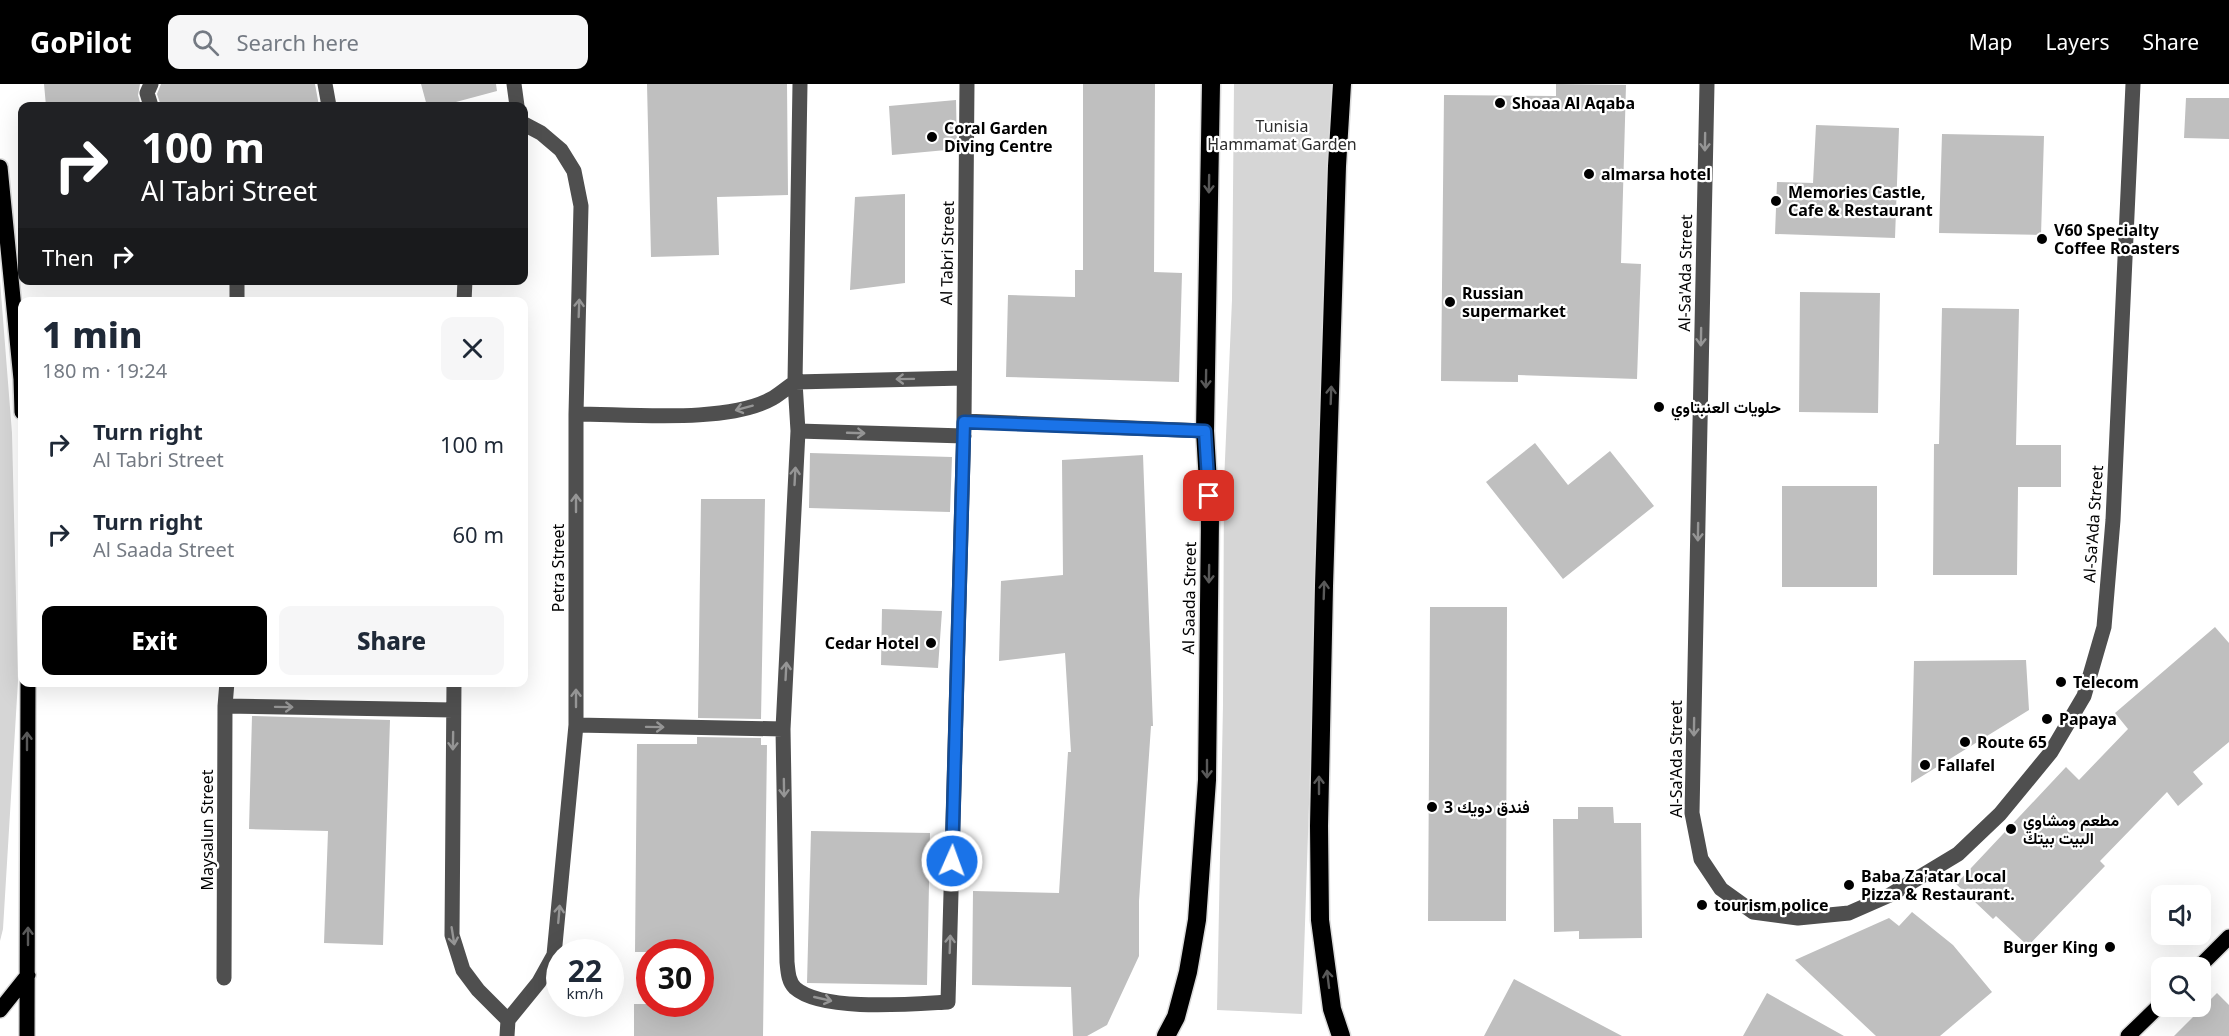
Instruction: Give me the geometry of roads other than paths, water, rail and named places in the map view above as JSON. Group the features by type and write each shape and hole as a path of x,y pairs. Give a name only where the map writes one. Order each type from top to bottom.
{"highway":[{"name":"Al Saada Street","path":"1166,1036 1176,1017 1190,962 1197,920 1206,802 1210,518 1205,431 1211,84"},
{"path":"1341,1036 1332,1009 1320,920 1319,826 1337,166 1342,84"}],"main road":[{"path":"0,167 18,350"},
{"path":"27,1036 28,687"},
{"path":"2209,957 2229,937"},
{"path":"0,1010 28,974"},
{"path":"2128,1036 2151,1014"}],"street":[{"path":"150,102 147,93 151,84"},
{"path":"324,84 328,102"},
{"path":"514,84 516,102"},
{"path":"576,725 783,729 798,431 795,382 800,84"},
{"name":"Al Tabri Street","path":"783,729 786,950 789,979 795,988 825,1001 886,1005 948,1002 964,429 967,84"},
{"name":"Al-Sa'Ada Street","path":"1707,84 1692,813 1701,859 1721,889 1753,912 1798,918 1849,913 1890,896 1958,854 2000,814 2051,752 2084,696 2104,627 2113,520 2133,84"},
{"name":"Petra Street","path":"508,1020 539,982 554,955 576,725 576,414 582,206 574,171 561,150 541,133 528,126"},
{"path":"576,414 696,415 726,412 772,399 795,382 964,378"},
{"path":"798,431 964,429 1205,431"},
{"name":"Maysalun Street","path":"224,978 227,687"},
{"path":"454,687 452,935 464,970 478,990 508,1020 507,1036"},
{"path":"225,706 453,710"}],"place":[{"name":"Shoaa Al Aqaba","path":"1500,103"},
{"name":"Coral Garden Diving Centre","path":"932,137"},
{"name":"almarsa hotel","path":"1589,174"},
{"name":"Memories Castle, Cafe & Restaurant","path":"1776,201"},
{"name":"V60 Specialty Coffee Roasters","path":"2042,239"},
{"name":"Russian supermarket","path":"1450,302"},
{"name":"حلويات العنبتاوي","path":"1659,407"},
{"name":"Cedar Hotel","path":"931,643"},
{"name":"Telecom","path":"2061,682"},
{"name":"Papaya","path":"2047,719"},
{"name":"Route 65","path":"1965,742"},
{"name":"Fallafel","path":"1925,765"},
{"name":"فندق دويك 3","path":"1432,807"},
{"name":"مطعم ومشاوي البيت بيتك","path":"2011,829"},
{"name":"Baba Za'atar Local Pizza & Restaurant.","path":"1849,885"},
{"name":"tourism police","path":"1702,905"},
{"name":"Burger King","path":"2110,947"}],"park label":[{"name":"Tunisia Hammamat Garden","path":"1282,135"}]}
